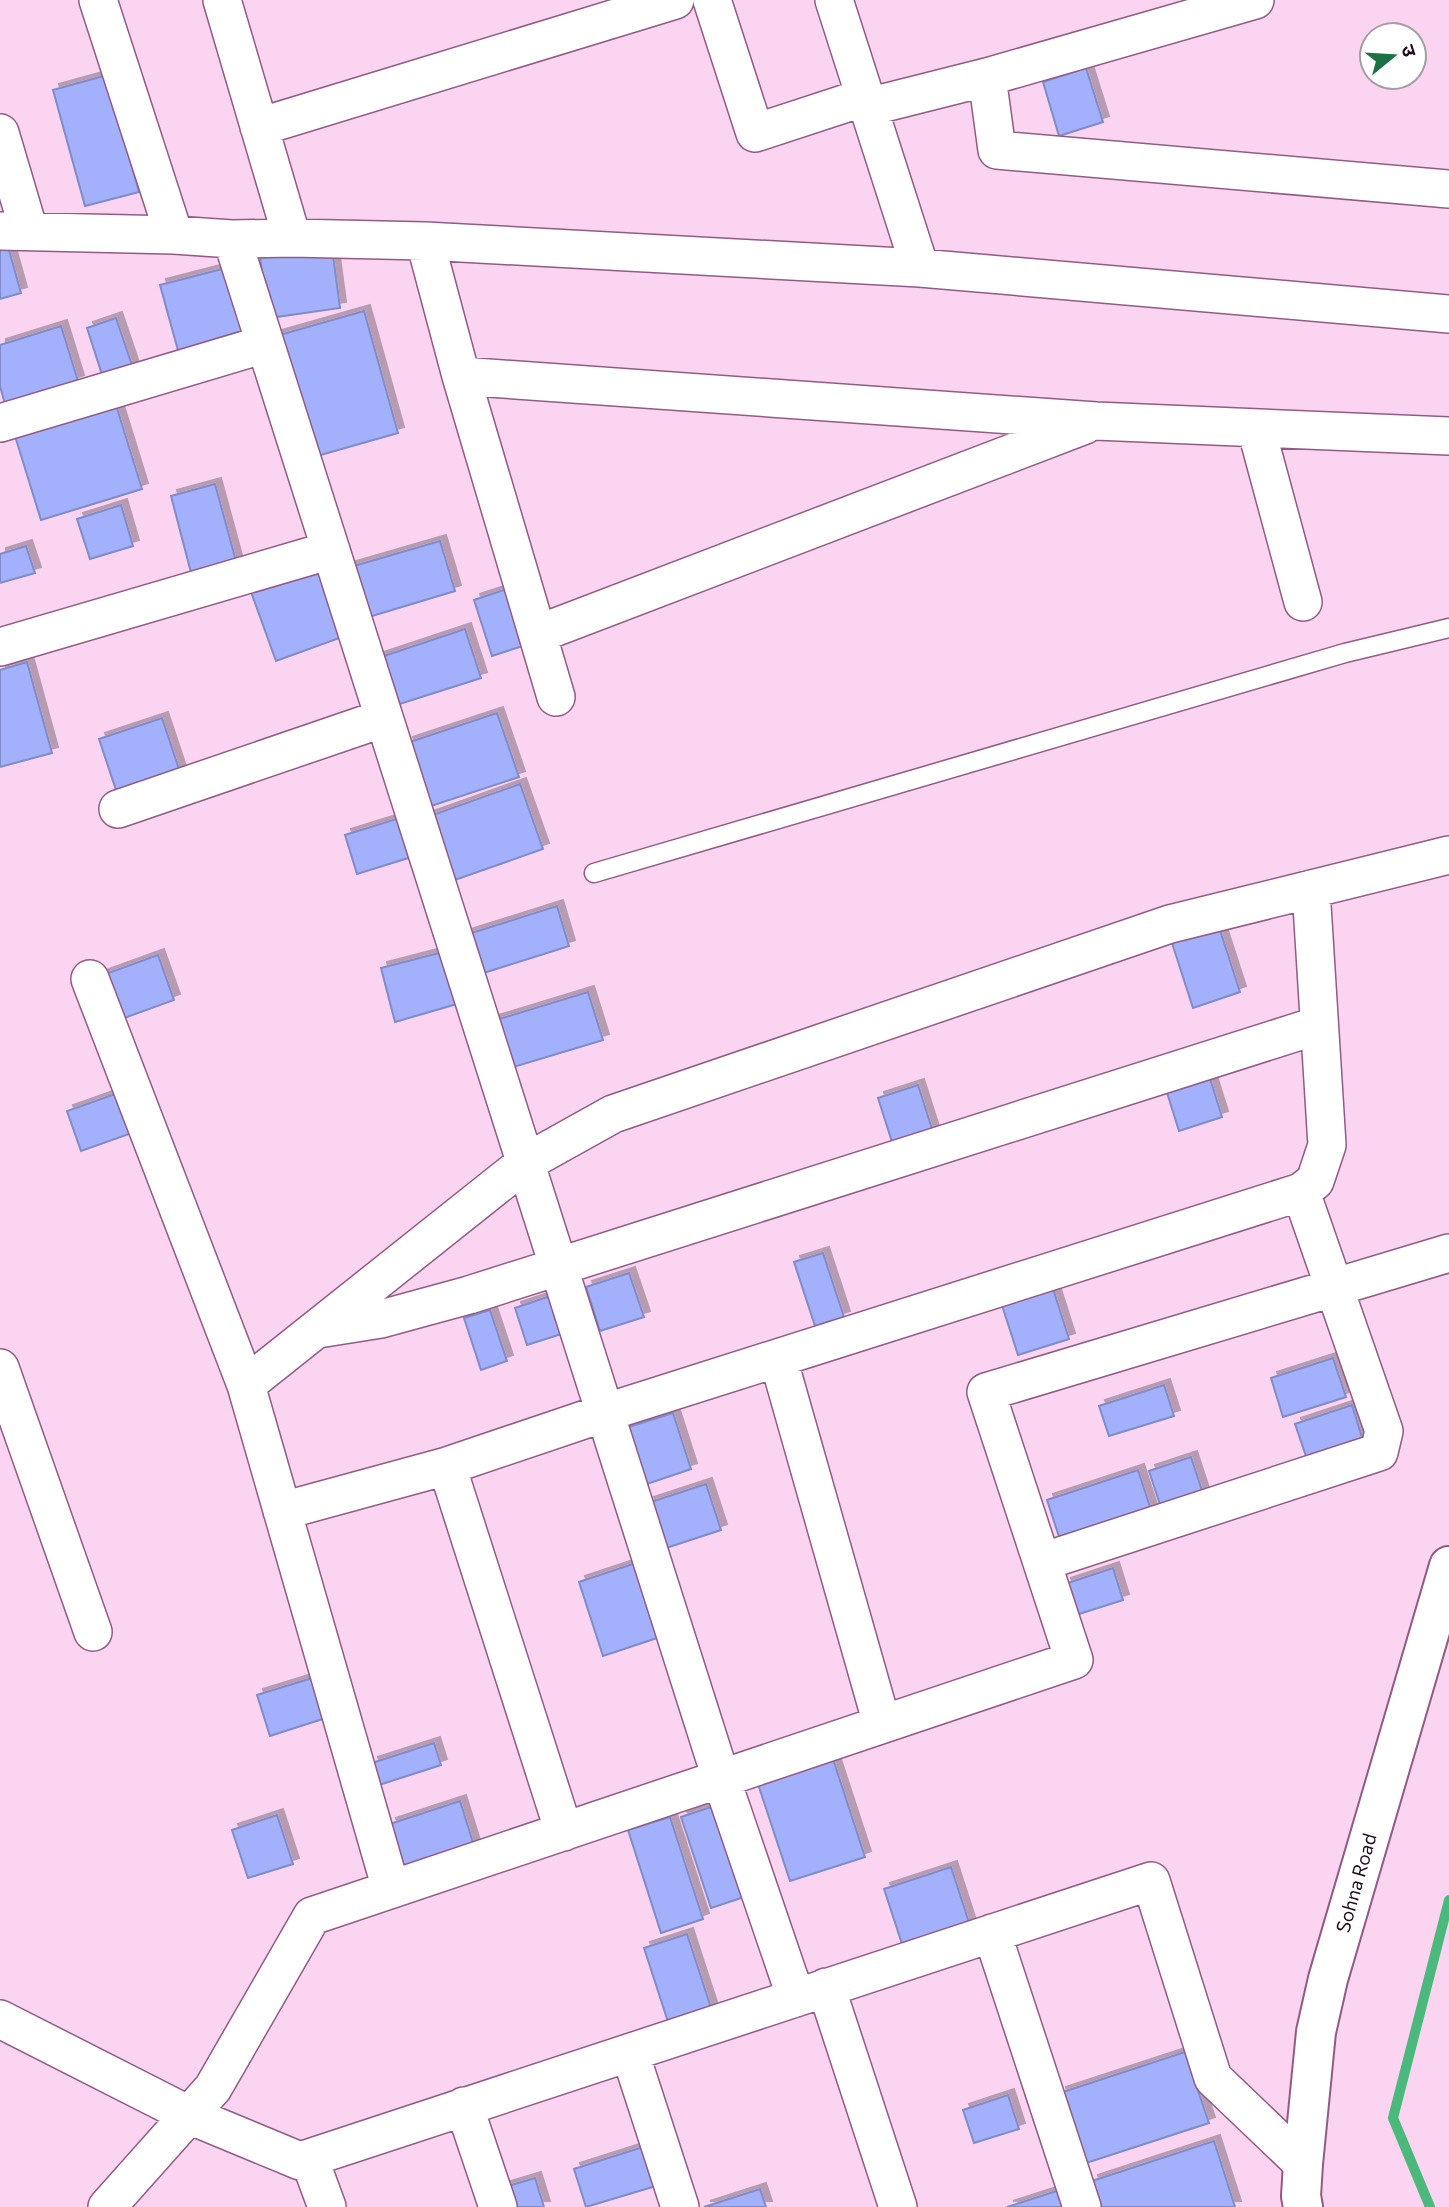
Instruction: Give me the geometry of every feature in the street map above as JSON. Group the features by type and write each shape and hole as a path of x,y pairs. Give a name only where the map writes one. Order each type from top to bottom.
{"main road":[{"name":"Sohna Road","path":"1303,2207 1303,2164 1316,2032 1328,1979 1449,1566"}],"street":[{"path":"97,0 174,235"},
{"path":"222,0 292,238"},
{"path":"260,127 675,0"},
{"path":"712,0 755,133 867,102 987,77 1255,0"},
{"path":"834,0 920,268"},
{"path":"987,77 997,150 1449,189"},
{"path":"0,133 14,231 232,239 425,241 920,268 1449,314"},
{"path":"232,239 721,1779 898,2207"},
{"path":"425,241 461,376 556,697"},
{"path":"0,423 265,344"},
{"path":"461,376 1096,421 1449,436"},
{"path":"538,634 1096,421"},
{"path":"1256,428 1303,602"},
{"path":"0,647 331,550"},
{"path":"118,809 384,718"},
{"path":"246,1385 525,1163 613,1114 1170,924 1449,855"},
{"path":"282,1511 447,1466 604,1413 1301,1192 1315,1181 1327,1145 1311,889"},
{"path":"90,979 246,1385 391,1889"},
{"path":"317,1329 381,1319 469,1295 1320,1025"},
{"path":"1042,1562 1379,1452 1384,1431 1301,1192"},
{"path":"107,2207 213,2088 312,1916 1074,1660 986,1392 1449,1253"},
{"path":"778,1358 882,1724"},
{"path":"0,1368 93,1632"},
{"path":"447,1466 564,1832"},
{"path":"0,2020 189,2115 300,2161 1151,1881 1213,2078 1303,2164"},
{"path":"992,1933 1082,2207"},
{"path":"629,2053 680,2207"},
{"path":"464,2106 498,2207"},
{"path":"309,2158 327,2207"}],"lane":[{"path":"594,873 1345,653 1449,628"}],"building":[{"path":"1086,68 1103,122 1059,136 1043,82"},
{"path":"107,75 139,192 85,206 53,90"},
{"path":"7,243 21,293 0,299 0,245"},
{"path":"332,248 340,308 269,318 260,258"},
{"path":"226,268 245,337 179,354 160,285"},
{"path":"364,311 398,433 310,458 276,336"},
{"path":"116,318 136,377 106,387 87,328"},
{"path":"61,326 78,381 5,404 0,386 0,345"},
{"path":"116,405 142,489 41,520 15,436"},
{"path":"215,484 239,572 194,584 171,496"},
{"path":"121,505 133,546 90,559 77,519"},
{"path":"440,541 455,591 362,619 347,568"},
{"path":"26,546 35,573 0,583 0,554"},
{"path":"319,564 345,636 276,661 250,589"},
{"path":"516,586 535,642 492,656 474,600"},
{"path":"465,629 481,678 387,708 372,660"},
{"path":"27,662 52,753 0,767 0,670"},
{"path":"497,713 519,777 428,807 407,743"},
{"path":"162,718 181,775 118,796 99,739"},
{"path":"520,784 543,849 449,882 427,817"},
{"path":"406,816 418,855 357,874 345,835"},
{"path":"557,906 569,946 471,977 459,937"},
{"path":"1218,924 1240,992 1193,1008 1171,940"},
{"path":"443,952 457,1004 395,1022 381,968"},
{"path":"158,955 174,1000 116,1021 100,976"},
{"path":"588,992 603,1040 500,1071 486,1023"},
{"path":"1207,1069 1222,1117 1179,1131 1164,1083"},
{"path":"918,1085 933,1132 893,1145 878,1098"},
{"path":"118,1093 132,1133 81,1151 67,1111"},
{"path":"823,1253 844,1317 815,1326 794,1262"},
{"path":"629,1273 644,1317 600,1331 586,1287"},
{"path":"1049,1276 1069,1339 1018,1355 998,1293"},
{"path":"565,1291 577,1329 527,1345 515,1308"},
{"path":"490,1310 507,1361 481,1370 464,1318"},
{"path":"1333,1358 1346,1397 1283,1417 1271,1378"},
{"path":"1164,1385 1174,1416 1109,1436 1099,1406"},
{"path":"1352,1405 1364,1444 1308,1462 1295,1424"},
{"path":"673,1413 691,1469 641,1486 622,1429"},
{"path":"1191,1457 1207,1506 1165,1520 1149,1471"},
{"path":"1138,1470 1154,1519 1063,1549 1047,1500"},
{"path":"706,1484 721,1530 663,1549 648,1503"},
{"path":"648,1559 672,1633 603,1656 579,1582"},
{"path":"1113,1568 1123,1600 1076,1615 1065,1584"},
{"path":"322,1675 335,1715 270,1736 257,1695"},
{"path":"434,1743 441,1765 379,1785 372,1763"},
{"path":"833,1759 865,1857 790,1881 758,1784"},
{"path":"460,1801 475,1849 405,1872 390,1824"},
{"path":"720,1804 750,1895 711,1908 681,1817"},
{"path":"277,1815 293,1864 248,1878 232,1830"},
{"path":"670,1817 703,1919 661,1933 628,1830"},
{"path":"951,1867 973,1935 906,1956 884,1889"},
{"path":"687,1934 714,2017 671,2031 644,1948"},
{"path":"1185,2052 1209,2123 1083,2164 1060,2093"},
{"path":"1008,2095 1019,2129 974,2143 963,2110"},
{"path":"1214,2141 1235,2207 1100,2207 1092,2181"},
{"path":"646,2146 659,2185 586,2207 574,2169"},
{"path":"535,2178 544,2207 511,2207 505,2187"},
{"path":"1066,2188 1072,2207 1007,2207"},
{"path":"760,2189 766,2207 704,2207"}],"waterway":[{"path":"1430,2207 1393,2118 1449,1900"}]}
